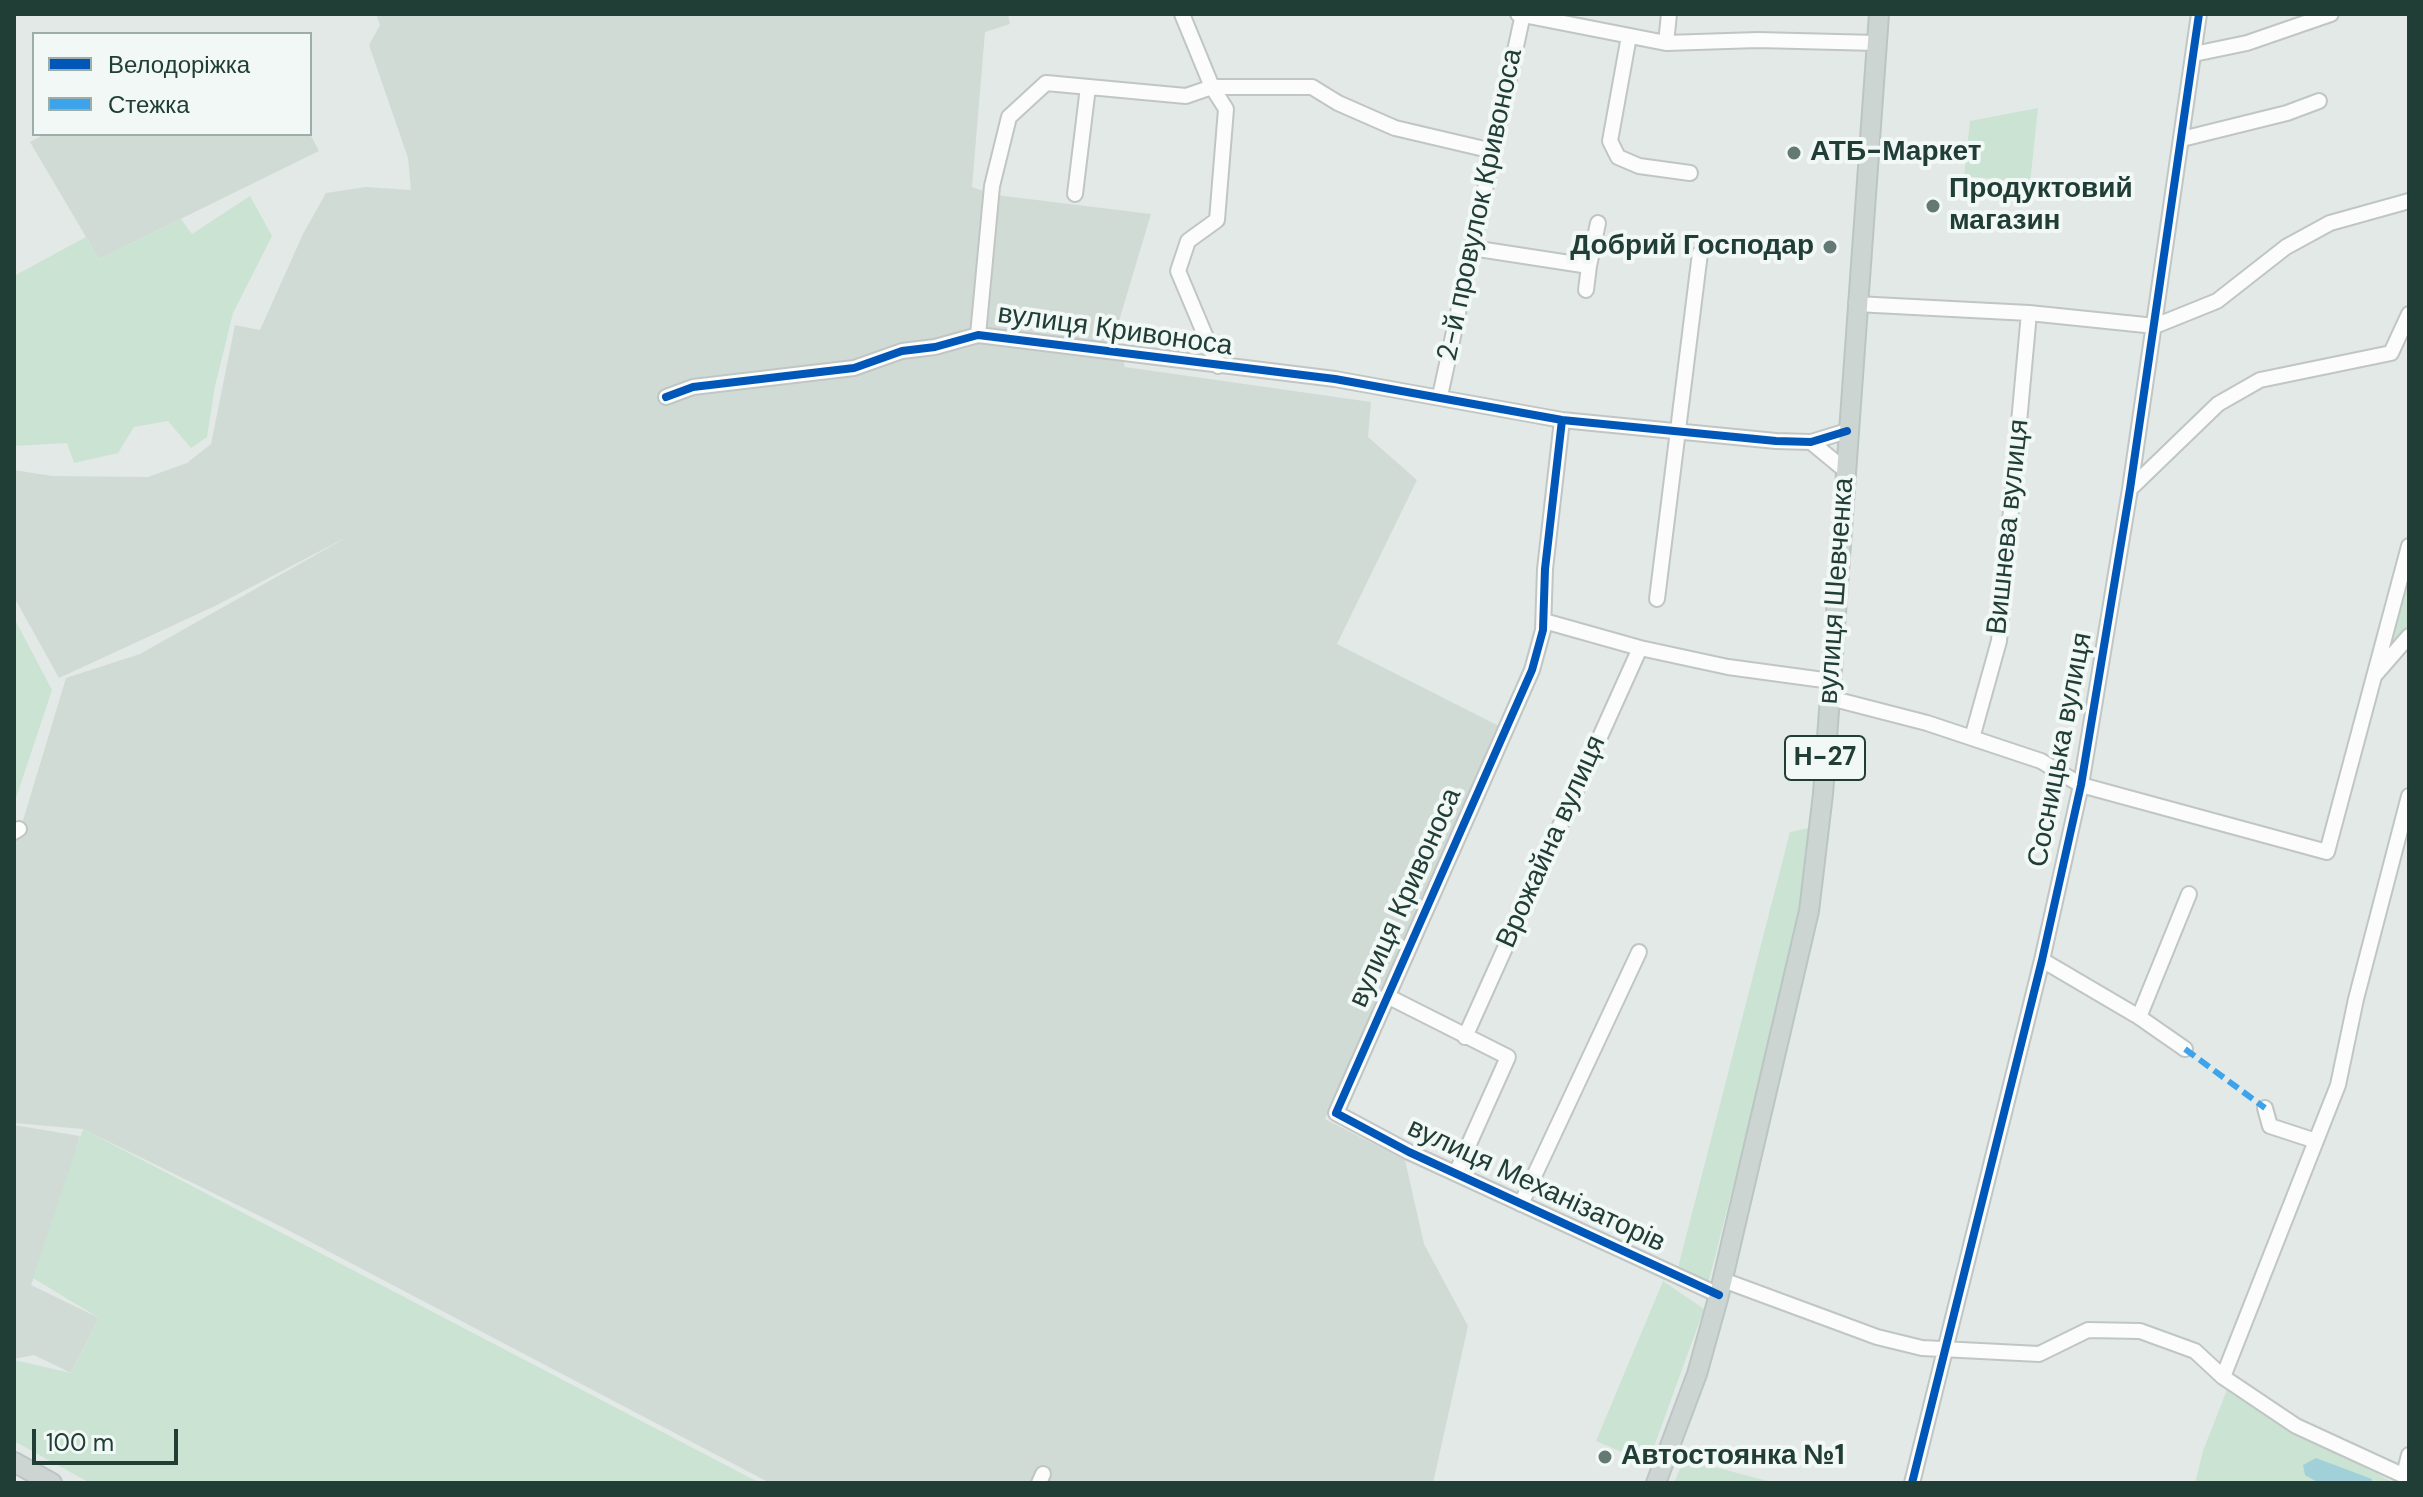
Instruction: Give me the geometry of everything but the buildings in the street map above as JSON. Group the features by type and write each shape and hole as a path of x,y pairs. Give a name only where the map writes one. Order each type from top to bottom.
{"main road":[{"name":"вулиця Шевченка","path":"1656,1483 1697,1374 1721,1288 1809,911 1830,690 1879,14"},
{"path":"14,1462 52,1483"}],"street":[{"path":"1182,14 1212,87 1226,109 1217,220 1188,241 1178,271 1218,366"},
{"path":"1521,14 1666,43 1758,40 1877,43"},
{"name":"2-й провулок Кривоноса","path":"1440,396 1521,14"},
{"path":"1666,43 1669,14"},
{"name":"Сосницька вулиця","path":"1912,1483 2042,960 2081,785 2155,326 2199,14"},
{"path":"2194,54 2247,43 2331,14"},
{"path":"1629,36 1610,141 1618,157 1639,166 1690,173"},
{"path":"978,335 992,186 1009,117 1046,83 1186,96 1212,87 1312,87 1338,103 1395,128 1493,151"},
{"path":"1075,194 1088,87"},
{"path":"2182,139 2287,113 2319,101"},
{"path":"1856,304 2029,313 2155,326 2217,301 2286,247 2330,223 2409,201"},
{"path":"1586,290 1598,223"},
{"path":"1472,248 1589,266"},
{"path":"1657,599 1700,253"},
{"name":"Вишнева вулиця","path":"1972,738 1999,641 2029,313"},
{"path":"2130,489 2218,404 2260,380 2391,353 2409,314"},
{"name":"вулиця Кривоноса","path":"666,397 693,387 854,368 902,351 935,347 978,335 1105,348 1440,396 1562,420 1811,442 1847,431"},
{"name":"вулиця Кривоноса","path":"1336,1113 1532,670 1544,621 1545,569 1562,420"},
{"path":"1811,442 1845,470"},
{"path":"1544,621 1640,648 1830,690 2041,761 2081,785 2327,852 2409,546"},
{"path":"2372,678 2409,636"},
{"name":"Врожайна вулиця","path":"1465,1037 1640,648"},
{"path":"2223,1377 2338,1085 2356,999 2409,796"},
{"path":"2139,1017 2189,894"},
{"path":"1521,1204 1639,952"},
{"path":"2042,960 2139,1017 2185,1049"},
{"path":"1387,996 1508,1057 1456,1173"},
{"path":"2265,1108 2270,1126 2316,1141"},
{"name":"вулиця Механізаторів","path":"1336,1113 1521,1204 1721,1288 1877,1337 1945,1349 2039,1354 2088,1330 2125,1329 2195,1351 2223,1377 2296,1426 2406,1476"},
{"path":"2406,1476 2409,1455"}],"shaded area":[{"path":"376,14 1008,14 1010,24 985,32 972,187 996,195 1151,214 1116,331 1125,367 1371,402 1368,437 1417,480 1337,644 1499,726 1325,1119 1405,1160 1424,1244 1468,1326 1433,1483 770,1483 284,1228 83,1129 14,1123 14,840 18,837 66,678 140,654 349,536 215,606 59,678 14,597 14,470 52,476 148,477 187,463 211,444 235,325 260,330 303,234 326,193 366,187 411,190 408,158 369,45 380,25"},
{"path":"41,136 311,136 319,151 99,259 30,142"},
{"path":"14,1125 80,1136 59,1217 31,1285 99,1318 71,1373 34,1355 14,1359"}],"green space":[{"path":"2038,108 2030,183 1964,176 1970,121"},
{"path":"250,196 272,236 233,313 215,386 207,437 191,448 168,421 134,427 118,453 74,463 67,443 14,446 14,276 86,237 99,259 181,219 192,234"},
{"path":"2409,571 2409,631 2389,645"},
{"path":"14,618 52,690 14,804"},
{"path":"1809,828 1792,955 1708,1284 1678,1269 1790,832"},
{"path":"83,1129 760,1483 90,1483 14,1441 14,1360 71,1373 99,1318 33,1278"},
{"path":"1663,1281 1704,1309 1648,1463 1596,1441"},
{"path":"2228,1387 2394,1483 2195,1483 2203,1451"},
{"path":"1684,1459 1775,1483 1674,1483"}],"water":[{"path":"2316,1458 2372,1479 2371,1483 2317,1482 2305,1475 2303,1465"}],"marked path":[{"path":"2185,1049 2265,1108"}],"cycle path":[{"path":"1912,1483 2042,960 2081,785 2130,489 2199,14"},
{"path":"666,397 693,387 854,368 902,351 935,347 978,335 1335,379 1562,420 1776,441 1811,442 1847,431"},
{"path":"1562,420 1545,569 1543,630 1532,670 1336,1113 1409,1152 1719,1295"}],"place":[{"name":"АТБ-Маркет","path":"1794,153"},
{"name":"Продуктовий магазин","path":"1933,206"},
{"name":"Добрий Господар","path":"1830,247"},
{"name":"Автостоянка №1","path":"1605,1457"}]}
